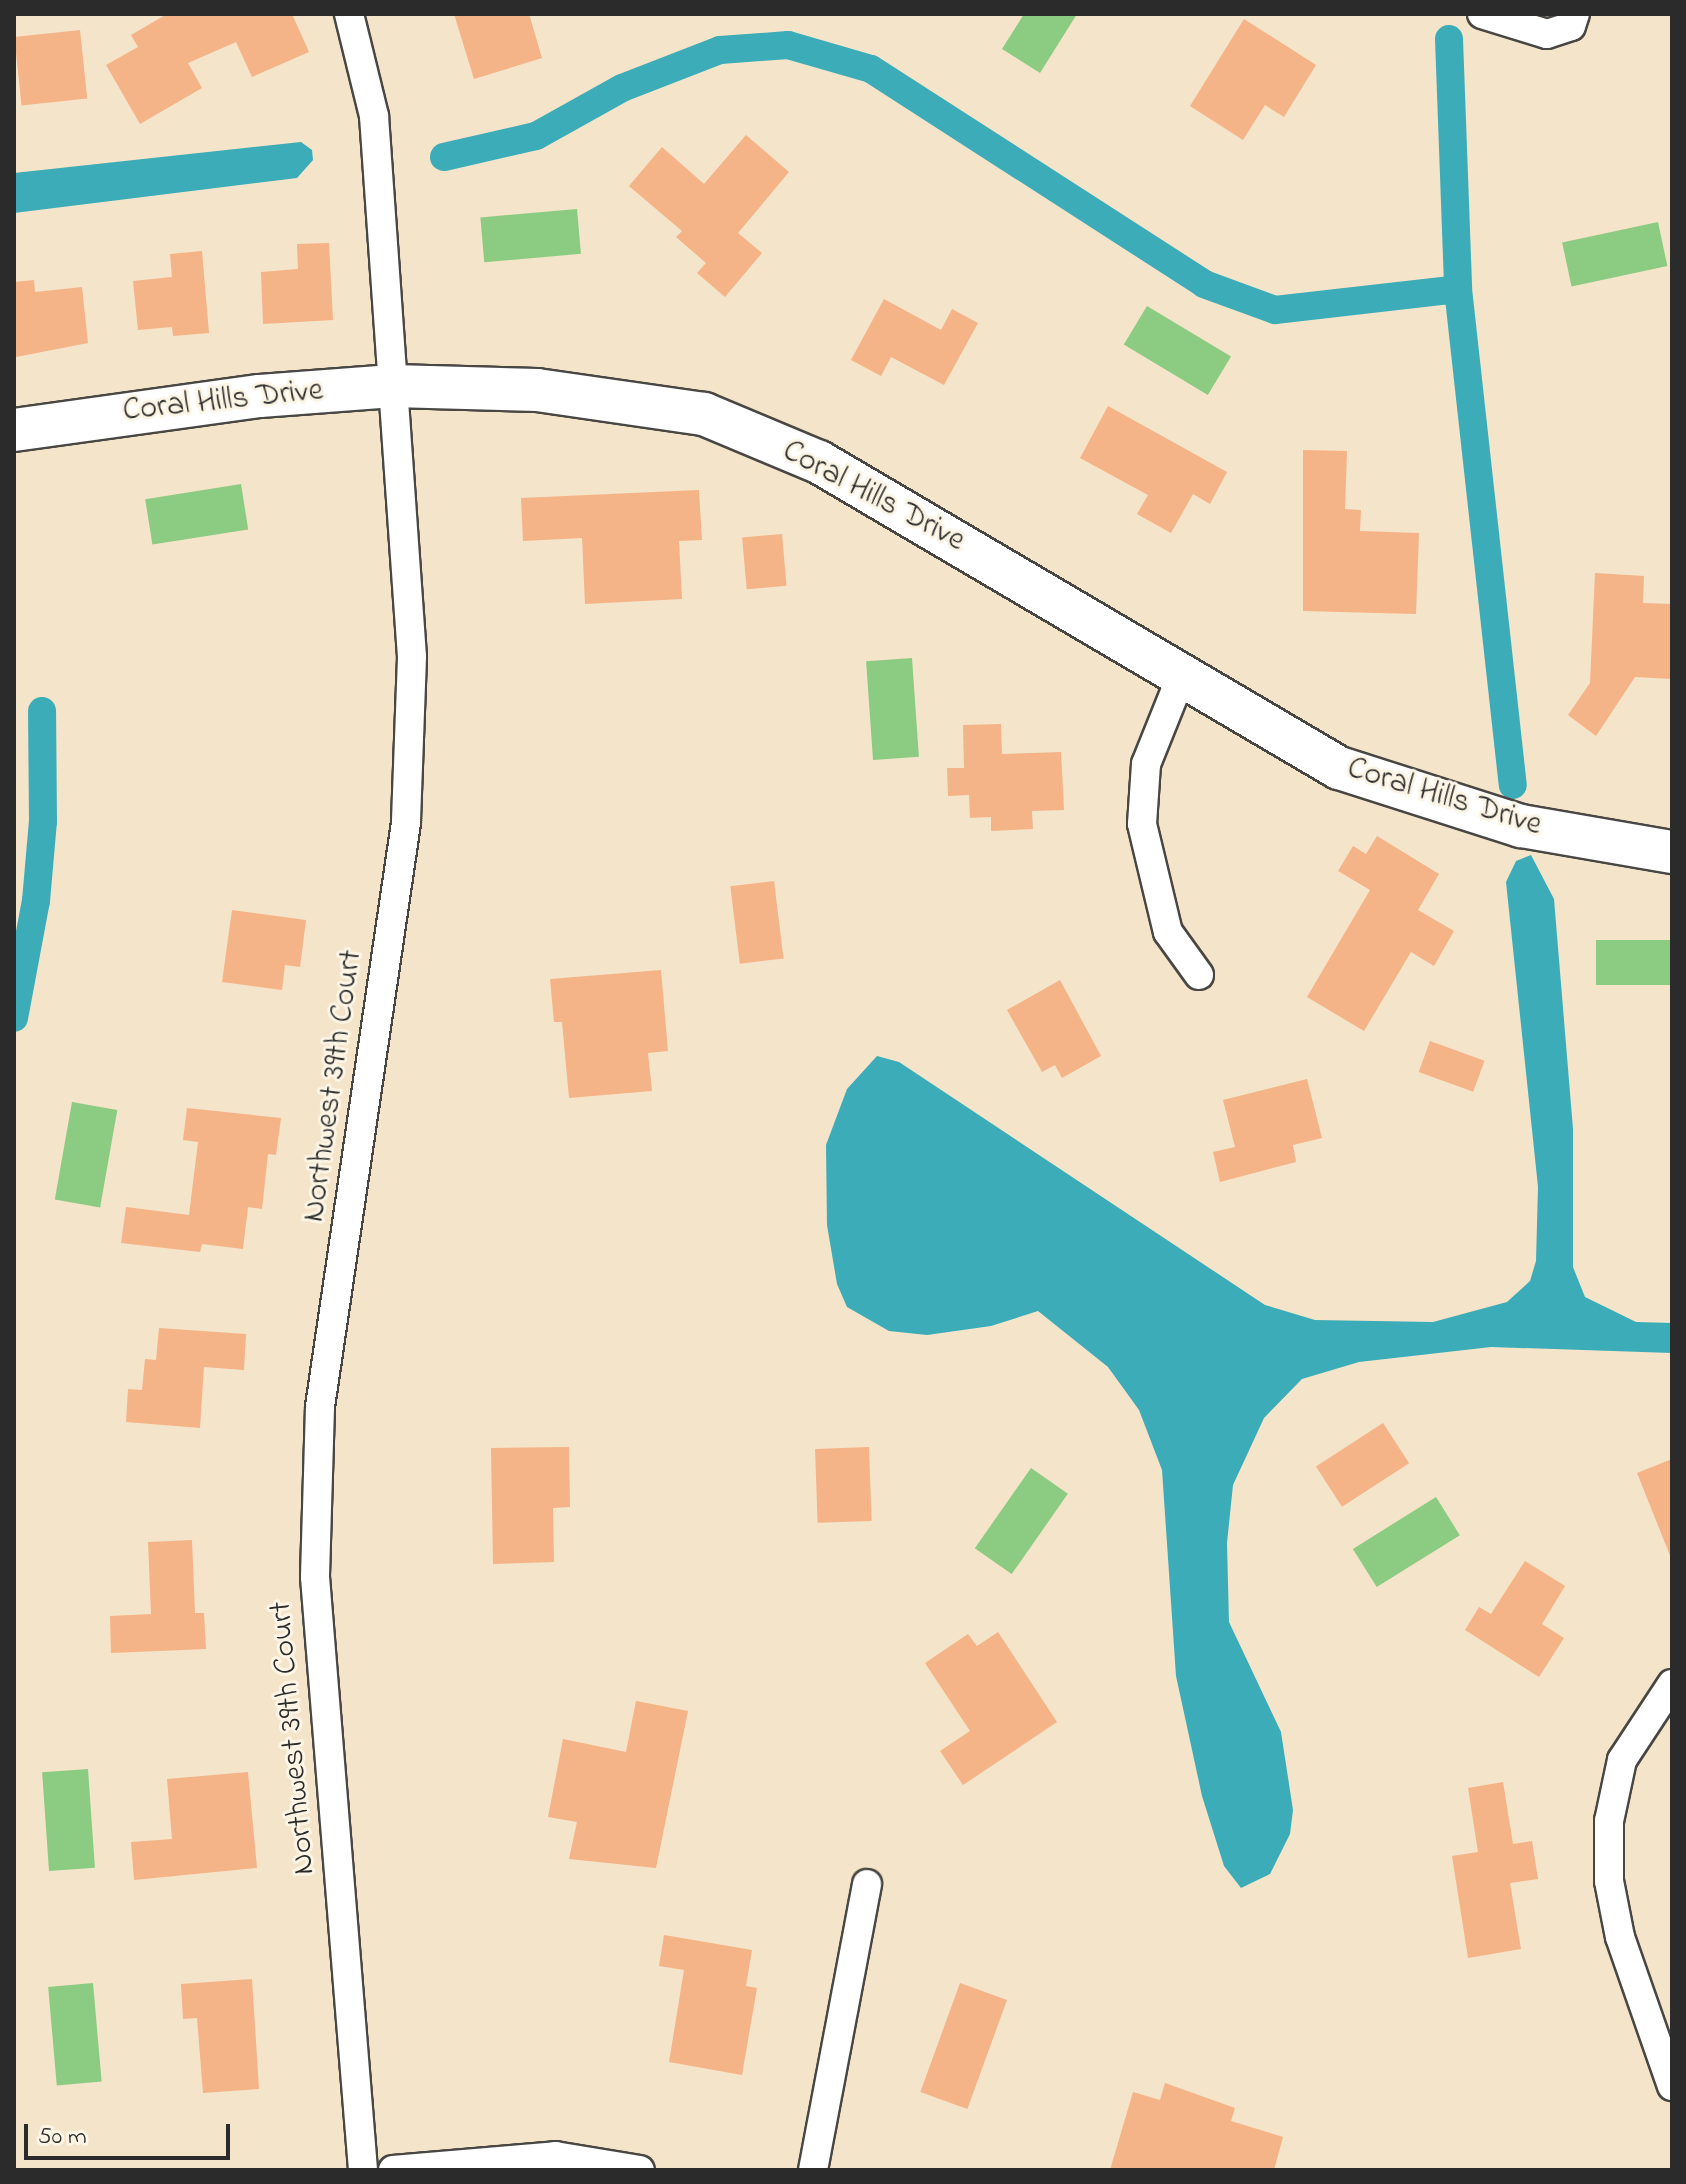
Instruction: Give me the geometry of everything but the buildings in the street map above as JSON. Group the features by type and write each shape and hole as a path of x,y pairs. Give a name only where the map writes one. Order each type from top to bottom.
{"street":[{"name":"Northwest 39th Court","path":"349,14 374,116 412,657 406,823 320,1407 315,1577 363,2170"},
{"path":"1482,14 1547,34 1571,26 1575,14"},
{"name":"Coral Hills Drive","path":"14,430 260,396 393,386 537,390 704,414 819,462 1339,768 1521,826 1672,852"},
{"path":"1181,677 1146,764 1142,824 1168,932 1199,975"},
{"path":"1672,1684 1622,1760 1609,1821 1609,1881 1620,1937 1672,2086"},
{"path":"813,2170 867,1884"},
{"path":"393,2170 555,2156 640,2170"}],"green space":[{"path":"1024,14 1077,14 1040,73 1002,49"},
{"path":"577,209 581,254 484,262 480,217"},
{"path":"1658,222 1667,266 1571,286 1562,242"},
{"path":"1147,306 1231,356 1208,395 1124,345"},
{"path":"241,484 248,529 152,545 145,499"},
{"path":"912,658 919,757 873,760 866,661"},
{"path":"1596,940 1672,940 1672,985 1596,985"},
{"path":"72,1102 117,1110 100,1207 55,1199"},
{"path":"1031,1468 1068,1494 1012,1574 975,1548"},
{"path":"1436,1497 1460,1535 1377,1587 1353,1549"},
{"path":"88,1769 95,1868 49,1871 42,1772"},
{"path":"93,1983 102,2082 57,2086 48,1987"}],"water":[{"path":"301,142 312,150 313,160 297,178 14,213 14,173"},
{"path":"1531,855 1554,899 1573,1129 1573,1267 1585,1297 1636,1322 1672,1323 1672,1353 1491,1347 1359,1362 1302,1379 1264,1418 1233,1485 1227,1543 1229,1622 1281,1732 1293,1810 1290,1834 1270,1874 1241,1888 1224,1866 1202,1796 1176,1676 1162,1470 1139,1410 1108,1367 1038,1311 991,1326 927,1335 889,1331 847,1307 837,1284 827,1225 826,1145 847,1089 877,1056 899,1062 1265,1305 1315,1320 1433,1322 1507,1302 1530,1281 1536,1261 1538,1187 1506,882 1516,861"}],"waterway":[{"path":"1449,39 1458,289 1513,785"},
{"path":"444,157 536,136 622,88 720,50 788,45 871,69 1204,284 1275,310 1458,289"},
{"path":"14,1018 36,901 43,821 42,711"}]}
